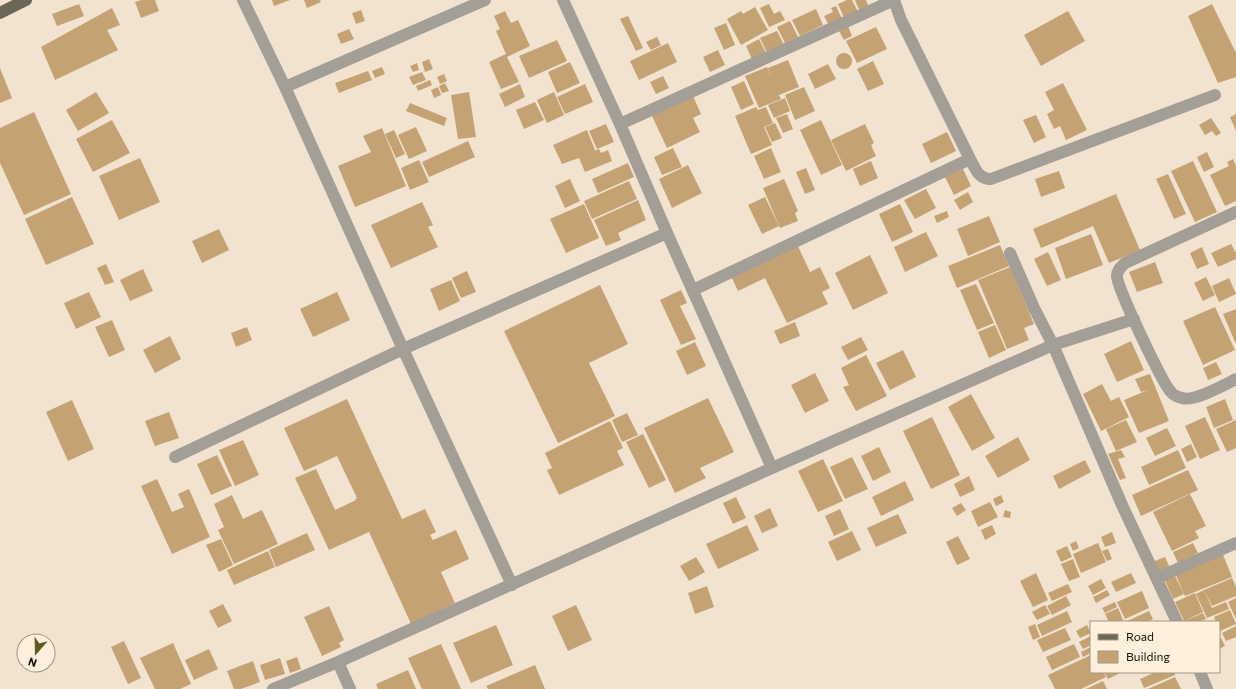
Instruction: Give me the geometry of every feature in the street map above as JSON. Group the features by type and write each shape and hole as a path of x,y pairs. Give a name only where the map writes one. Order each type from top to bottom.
{"main road":[{"path":"0,13 26,0"}],"street":[{"path":"244,0 285,87 403,350 512,585"},
{"path":"285,87 485,0"},
{"path":"563,0 620,124 692,290 772,468"},
{"path":"620,124 894,0 902,20 970,158 979,175 986,179 991,179 1214,95"},
{"path":"692,290 970,158"},
{"path":"1236,212 1125,263 1120,267 1117,276 1122,295 1162,380 1171,393 1187,399 1203,395 1236,379"},
{"path":"175,457 403,350 667,233"},
{"path":"1010,253 1034,308 1054,345 1122,505 1177,621"},
{"path":"272,689 338,662 772,468 1054,345 1134,319"},
{"path":"1157,578 1236,543"},
{"path":"338,662 350,689"},
{"path":"1200,673 1207,689"}],"building":[{"path":"141,0 155,0 159,11 141,18 135,2"},
{"path":"272,0 290,0 274,6"},
{"path":"304,0 320,0 321,2 307,8"},
{"path":"847,0 852,0 859,14 845,20 838,4"},
{"path":"866,0 869,7 860,11 855,1"},
{"path":"79,4 84,16 57,26 52,14"},
{"path":"769,4 774,14 780,11 785,20 769,27 760,8"},
{"path":"1212,4 1236,53 1236,77 1218,83 1188,16"},
{"path":"836,6 842,19 829,25 824,16 833,12 831,8"},
{"path":"755,7 768,30 741,45 727,19 741,11 743,14"},
{"path":"112,8 120,25 107,30 118,50 55,80 41,47"},
{"path":"816,9 823,25 800,36 792,20"},
{"path":"361,10 365,21 356,24 352,13"},
{"path":"505,11 511,23 518,20 530,46 507,57 519,82 501,89 489,62 506,54 496,31 500,29 494,16"},
{"path":"1068,11 1085,41 1041,66 1024,35"},
{"path":"628,16 643,48 636,51 620,19"},
{"path":"790,21 798,37 785,43 777,27"},
{"path":"726,23 735,45 724,50 714,28"},
{"path":"848,26 852,36 844,40 839,31"},
{"path":"876,27 887,49 857,63 846,41"},
{"path":"349,29 354,39 341,44 337,34"},
{"path":"777,31 784,45 767,53 760,38"},
{"path":"657,37 661,45 651,50 646,42"},
{"path":"759,39 766,53 752,59 746,46"},
{"path":"557,40 567,61 529,78 519,56"},
{"path":"668,43 677,62 639,80 630,61"},
{"path":"718,50 725,65 710,72 703,57"},
{"path":"841,53 847,53 852,58 850,67 847,69 841,69 836,64 836,58"},
{"path":"429,59 433,69 425,72 422,62"},
{"path":"788,60 799,87 779,95 781,99 759,108 745,76 767,67 772,78 768,68"},
{"path":"873,61 884,84 868,91 857,69"},
{"path":"570,62 580,83 557,93 548,72"},
{"path":"417,63 419,70 413,72 410,66"},
{"path":"828,64 836,79 815,89 808,74"},
{"path":"382,67 385,74 375,78 372,71"},
{"path":"0,68 12,98 0,103"},
{"path":"368,71 372,80 339,93 335,83"},
{"path":"422,72 426,80 413,85 409,77"},
{"path":"444,74 447,81 440,84 437,77"},
{"path":"663,76 669,88 656,94 650,82"},
{"path":"430,80 432,85 418,91 416,86"},
{"path":"744,81 754,104 741,110 731,87"},
{"path":"445,83 449,91 442,93 439,86"},
{"path":"1063,83 1087,130 1066,140 1060,126 1054,129 1047,114 1054,110 1045,92"},
{"path":"520,84 525,97 505,107 499,94"},
{"path":"585,84 593,102 565,114 557,97"},
{"path":"438,87 441,95 434,98 431,90"},
{"path":"804,87 815,111 795,120 785,95"},
{"path":"96,92 109,113 78,131 66,110"},
{"path":"469,92 476,137 458,139 451,95"},
{"path":"554,92 564,115 547,123 537,100"},
{"path":"693,96 701,114 693,118 700,132 667,148 652,116"},
{"path":"785,98 790,111 774,118 768,105"},
{"path":"535,102 544,120 524,129 516,110"},
{"path":"410,103 447,118 444,126 406,111"},
{"path":"756,107 758,110 766,107 773,123 764,127 772,145 751,154 735,116"},
{"path":"34,112 71,194 24,215 0,163 0,128"},
{"path":"787,114 793,129 783,133 776,118"},
{"path":"1236,114 1236,131 1230,117"},
{"path":"1036,115 1046,137 1034,143 1023,120"},
{"path":"1211,118 1221,133 1216,136 1212,131 1205,135 1199,125"},
{"path":"112,120 130,153 93,172 76,139"},
{"path":"821,120 842,165 821,175 800,130"},
{"path":"775,123 782,138 772,142 765,127"},
{"path":"606,124 614,142 597,149 589,131"},
{"path":"865,124 874,143 871,145 876,156 846,171 831,140"},
{"path":"416,127 427,151 409,159 398,135"},
{"path":"382,128 406,186 355,207 338,166 371,152 363,136"},
{"path":"394,130 405,154 396,158 385,134"},
{"path":"587,130 595,150 594,151 599,149 601,153 608,150 612,161 585,172 579,158 562,164 553,145"},
{"path":"947,132 956,151 931,163 922,144"},
{"path":"468,141 475,157 429,177 422,162"},
{"path":"673,148 682,167 662,175 654,157"},
{"path":"771,148 781,172 764,179 754,156"},
{"path":"1207,152 1214,167 1204,172 1197,157"},
{"path":"140,158 160,202 119,220 99,176"},
{"path":"1233,159 1236,166 1236,201 1225,206 1210,175 1229,166 1227,162"},
{"path":"419,160 429,182 410,190 401,168"},
{"path":"871,161 878,178 860,186 853,169"},
{"path":"1193,161 1217,212 1195,222 1171,171"},
{"path":"628,163 634,177 598,193 592,179"},
{"path":"688,165 702,193 672,208 659,179"},
{"path":"806,168 815,190 805,194 796,172"},
{"path":"963,169 971,186 954,195 945,177"},
{"path":"1059,171 1065,188 1041,197 1035,179"},
{"path":"1168,174 1186,214 1174,219 1156,179"},
{"path":"570,179 580,201 565,208 555,186"},
{"path":"784,179 798,211 795,213 798,221 780,228 763,188"},
{"path":"629,181 637,199 592,219 584,201"},
{"path":"926,189 936,208 915,219 904,200"},
{"path":"968,192 973,202 960,210 954,200"},
{"path":"1116,194 1140,250 1109,263 1093,226 1041,248 1033,229"},
{"path":"72,197 94,244 46,265 25,219"},
{"path":"765,197 779,226 762,234 748,205"},
{"path":"638,200 646,220 618,233 621,240 606,246 594,220"},
{"path":"422,202 433,225 428,227 438,247 391,268 371,225"},
{"path":"584,204 599,238 566,253 550,219"},
{"path":"900,204 913,232 892,242 879,214"},
{"path":"947,211 949,217 937,223 934,216"},
{"path":"989,216 1000,242 968,256 957,229"},
{"path":"219,229 229,250 202,263 192,241"},
{"path":"926,232 938,256 905,272 894,247"},
{"path":"1091,234 1103,265 1066,279 1055,248"},
{"path":"797,244 810,272 820,267 830,288 822,292 828,304 787,323 765,278 738,291 731,276"},
{"path":"1231,244 1236,253 1236,259 1218,267 1211,253"},
{"path":"1000,245 1009,266 957,288 948,266"},
{"path":"1202,247 1209,264 1197,269 1190,253"},
{"path":"1048,252 1061,280 1047,286 1034,259"},
{"path":"870,255 888,293 853,310 835,273"},
{"path":"1155,262 1163,283 1137,292 1129,272"},
{"path":"106,264 114,282 105,285 97,268"},
{"path":"1010,267 1034,324 1024,328 1029,340 1007,349 978,280"},
{"path":"143,269 153,291 130,301 120,280"},
{"path":"467,271 476,292 461,298 452,278"},
{"path":"1206,277 1215,295 1203,301 1194,283"},
{"path":"1229,278 1236,294 1219,302 1212,286"},
{"path":"451,280 460,301 439,311 430,289"},
{"path":"976,284 994,323 977,330 960,290"},
{"path":"600,285 628,344 589,363 615,416 558,443 504,331"},
{"path":"681,290 687,303 680,306 696,339 681,345 660,300"},
{"path":"89,292 101,317 76,329 64,303"},
{"path":"337,292 350,320 313,337 300,309"},
{"path":"1215,307 1235,350 1203,365 1183,321"},
{"path":"1236,309 1236,344 1223,314"},
{"path":"112,320 125,350 109,357 95,327"},
{"path":"795,322 800,336 780,344 774,331"},
{"path":"995,325 1006,350 989,358 978,332"},
{"path":"247,327 252,340 236,347 231,333"},
{"path":"170,336 181,359 155,373 143,350"},
{"path":"861,337 868,350 848,360 841,347"},
{"path":"1131,341 1144,370 1117,382 1104,354"},
{"path":"695,342 706,366 687,375 676,351"},
{"path":"903,350 916,377 890,390 876,363"},
{"path":"866,355 887,396 856,411 843,387 849,385 841,368"},
{"path":"1216,362 1222,374 1208,380 1203,368"},
{"path":"815,373 829,401 805,413 791,385"},
{"path":"1150,374 1169,421 1139,433 1124,400 1148,390 1141,392 1135,379"},
{"path":"1102,384 1111,401 1119,397 1129,417 1101,431 1083,394"},
{"path":"971,394 995,438 972,451 948,407"},
{"path":"708,398 734,452 700,468 706,478 675,493 644,428"},
{"path":"347,399 402,519 425,509 436,532 430,535 433,540 456,530 469,559 441,572 455,603 442,609 443,611 412,626 369,532 329,550 295,478 316,469 335,510 356,500 355,499 357,498 337,456 304,471 284,428"},
{"path":"1225,399 1233,420 1214,428 1206,407"},
{"path":"72,400 94,449 68,461 46,412"},
{"path":"169,412 179,438 155,446 145,421"},
{"path":"627,413 638,435 622,442 612,420"},
{"path":"932,417 960,475 931,489 903,431"},
{"path":"1205,417 1220,450 1200,459 1185,426"},
{"path":"1126,420 1137,442 1116,451 1106,429"},
{"path":"1236,420 1236,448 1227,452 1216,429"},
{"path":"610,421 623,448 617,451 624,465 559,495 547,470 552,468 545,453"},
{"path":"1167,428 1176,446 1155,456 1146,438"},
{"path":"643,434 666,480 649,488 626,442"},
{"path":"1018,437 1030,460 998,478 985,456"},
{"path":"243,440 259,475 235,486 219,450"},
{"path":"1191,444 1197,457 1187,462 1181,449"},
{"path":"879,447 891,472 873,481 861,456"},
{"path":"1121,450 1125,457 1118,459 1126,478 1120,480 1108,454"},
{"path":"1178,450 1186,468 1149,485 1141,467"},
{"path":"217,455 232,486 211,495 197,464"},
{"path":"852,457 868,489 845,499 830,467"},
{"path":"823,459 843,501 818,512 798,471"},
{"path":"1085,460 1091,472 1059,489 1053,476"},
{"path":"1188,470 1198,490 1141,516 1132,495"},
{"path":"969,476 975,490 960,497 954,484"},
{"path":"157,479 172,512 184,507 178,494 189,489 210,537 172,554 141,486"},
{"path":"905,481 914,500 881,516 872,497"},
{"path":"1190,494 1206,526 1195,531 1199,538 1172,551 1153,512"},
{"path":"232,495 243,519 262,510 278,544 234,564 218,530 224,527 214,504"},
{"path":"1001,495 1004,502 996,506 993,499"},
{"path":"736,497 746,518 733,524 723,503"},
{"path":"990,502 998,517 978,527 971,511"},
{"path":"961,503 966,510 957,516 952,508"},
{"path":"770,508 778,526 762,533 754,516"},
{"path":"840,509 849,529 834,536 825,516"},
{"path":"1005,510 1011,512 1010,518 1003,517"},
{"path":"898,514 907,533 876,547 867,528"},
{"path":"747,525 759,550 718,569 706,544"},
{"path":"992,525 996,534 985,540 981,530"},
{"path":"852,531 861,550 837,561 828,542"},
{"path":"1112,532 1116,543 1105,547 1101,537"},
{"path":"307,533 315,550 276,567 269,550"},
{"path":"958,536 970,559 957,565 946,542"},
{"path":"221,539 233,565 219,572 206,545"},
{"path":"1076,541 1079,548 1073,551 1070,544"},
{"path":"1098,543 1106,562 1081,573 1073,554"},
{"path":"1193,543 1198,553 1178,563 1173,552"},
{"path":"1067,546 1072,557 1061,562 1056,551"},
{"path":"1108,549 1112,559 1107,561 1102,551"},
{"path":"268,551 275,567 234,585 227,570"},
{"path":"1222,552 1232,577 1185,596 1174,571"},
{"path":"696,557 705,572 689,581 680,566"},
{"path":"1165,557 1170,568 1157,574 1152,562"},
{"path":"1073,559 1080,577 1069,581 1061,564"},
{"path":"1036,573 1048,600 1033,607 1020,581"},
{"path":"1131,573 1136,583 1116,592 1111,582"},
{"path":"1174,574 1184,594 1173,599 1164,578"},
{"path":"1232,578 1236,587 1236,596 1212,606 1204,590"},
{"path":"1101,579 1106,588 1093,595 1088,586"},
{"path":"1068,584 1072,592 1052,601 1048,593"},
{"path":"707,586 714,607 695,614 688,593"},
{"path":"1107,590 1110,595 1096,603 1093,597"},
{"path":"1204,590 1212,608 1226,602 1229,609 1207,618 1196,594"},
{"path":"1142,591 1149,608 1125,619 1117,602"},
{"path":"1195,593 1203,612 1184,621 1175,602"},
{"path":"1066,596 1071,605 1052,615 1047,606"},
{"path":"1236,598 1236,619 1228,602"},
{"path":"1115,602 1117,607 1105,613 1102,608"},
{"path":"223,604 232,621 218,628 209,611"},
{"path":"576,605 592,640 568,651 552,616"},
{"path":"1045,605 1050,614 1037,620 1032,612"},
{"path":"329,606 344,640 339,643 341,647 322,656 304,617"},
{"path":"1118,608 1123,620 1108,621 1105,614"},
{"path":"1230,610 1236,624 1220,631 1220,621 1216,621 1214,617"},
{"path":"1067,611 1072,622 1042,636 1037,625"},
{"path":"1149,611 1153,619 1149,621 1127,621"},
{"path":"1203,613 1206,619 1200,621 1184,621"},
{"path":"1035,624 1040,637 1033,640 1028,627"},
{"path":"496,625 513,665 471,683 453,643"},
{"path":"1087,625 1090,633 1080,638 1076,631"},
{"path":"1236,626 1236,637 1226,641 1222,633"},
{"path":"1065,628 1071,640 1043,652 1037,640"},
{"path":"1090,636 1090,646 1083,649 1079,642"},
{"path":"1220,638 1225,646 1220,648"},
{"path":"124,641 141,678 128,684 111,647"},
{"path":"173,643 191,684 180,689 155,689 140,658"},
{"path":"441,644 461,689 422,689 408,658"},
{"path":"1074,644 1080,657 1052,670 1046,657"},
{"path":"1090,648 1090,654 1083,657 1081,652"},
{"path":"209,649 218,669 194,680 185,660"},
{"path":"1090,655 1090,673 1104,673 1106,677 1081,689 1055,689 1048,675"},
{"path":"297,657 301,669 290,673 286,661"},
{"path":"280,658 285,674 265,680 260,665"},
{"path":"253,661 260,682 241,689 234,689 227,671"},
{"path":"535,665 545,689 488,689 486,686"},
{"path":"408,670 416,689 378,689 376,684"},
{"path":"1105,673 1120,673 1108,679"},
{"path":"1154,673 1174,673 1175,675 1144,688 1140,679"},
{"path":"1175,677 1181,689 1148,689"},
{"path":"1103,681 1107,689 1086,689"}]}
